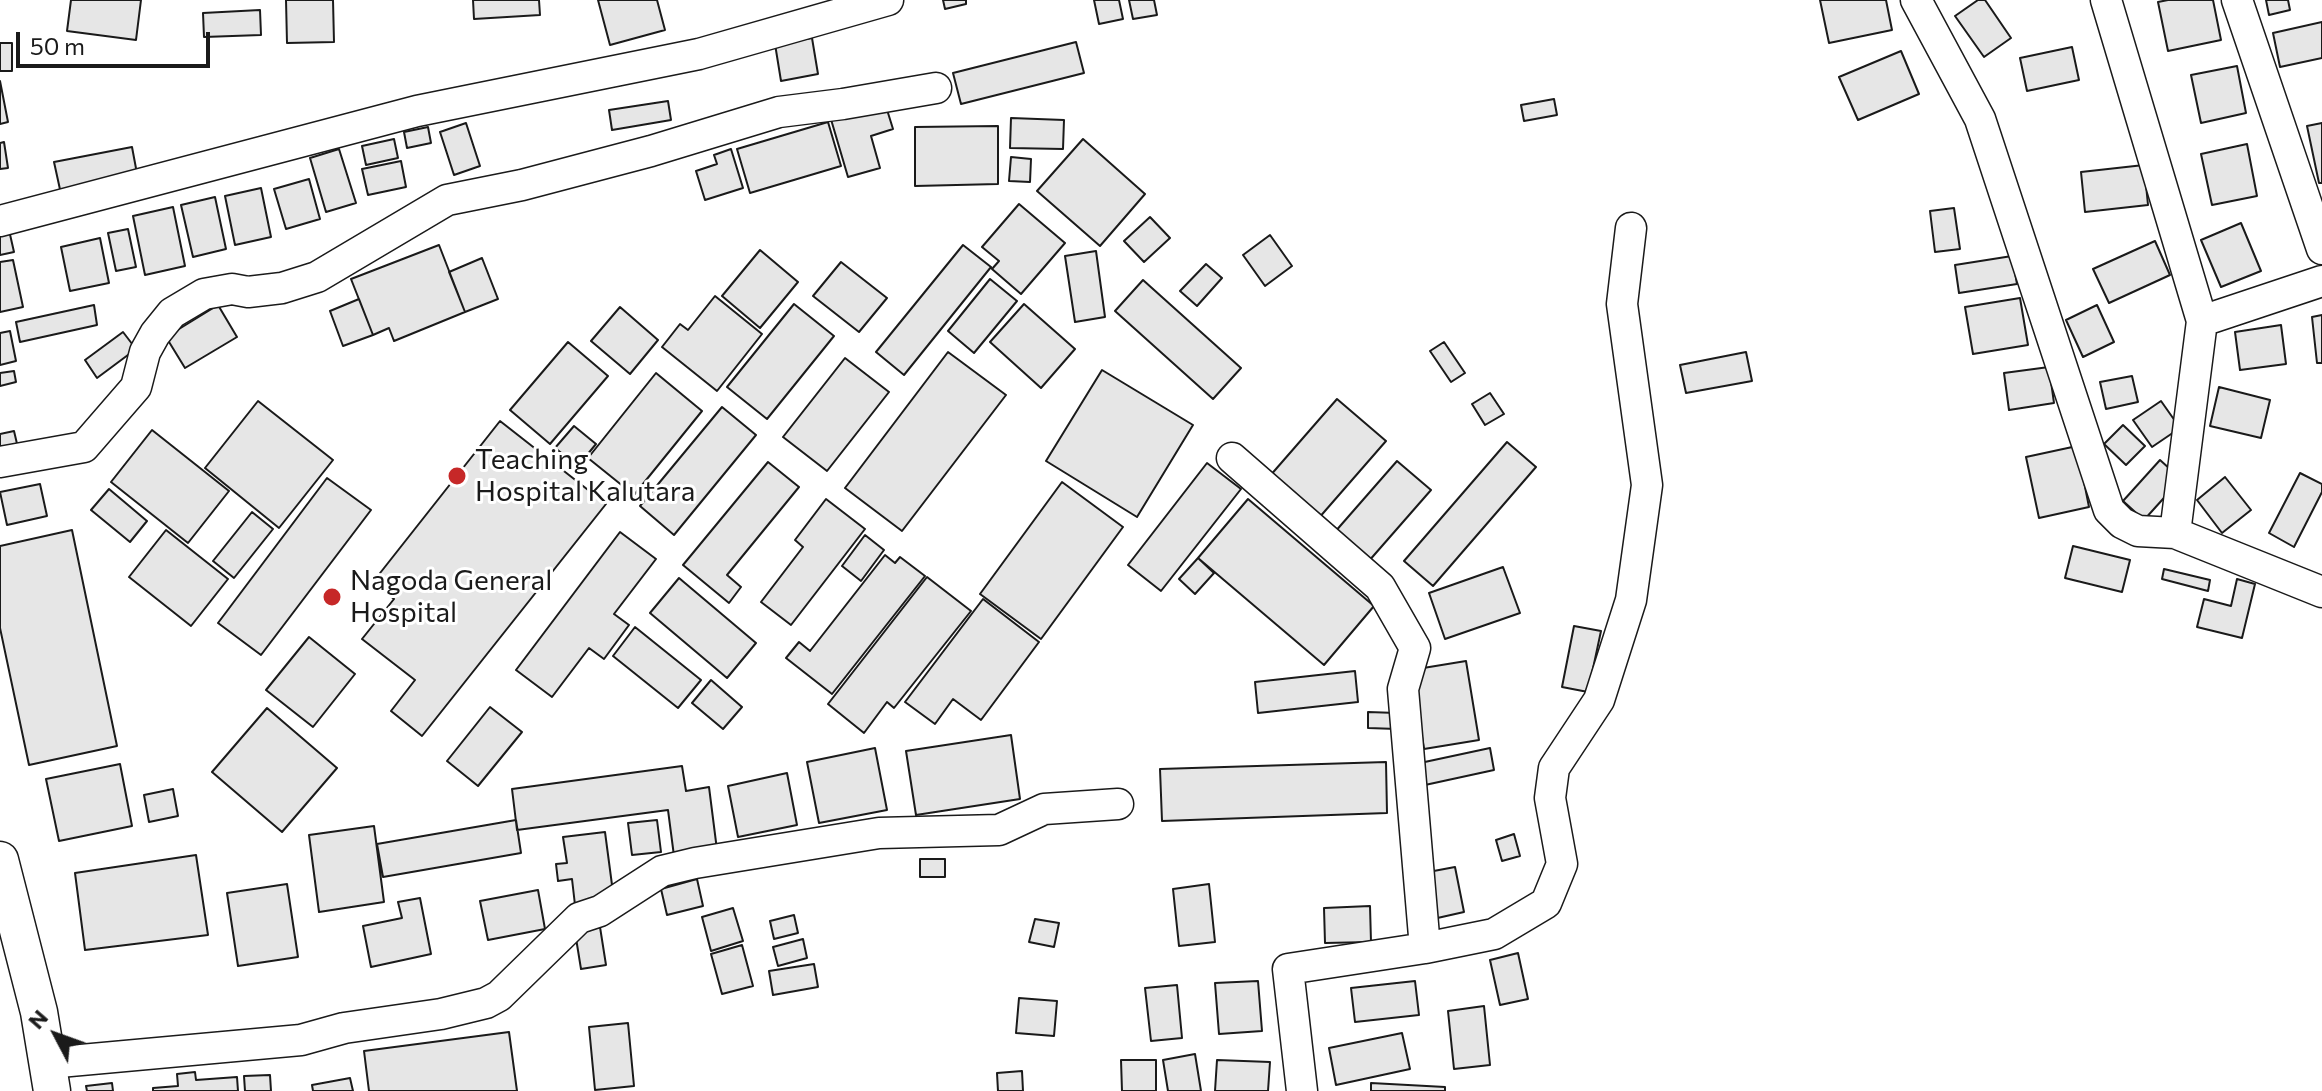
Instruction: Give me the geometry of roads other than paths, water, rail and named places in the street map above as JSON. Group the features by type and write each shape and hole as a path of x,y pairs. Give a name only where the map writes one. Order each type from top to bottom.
{"main road":[{"path":"0,861 39,1012 50,1077"}],"street":[{"path":"0,221 417,111 699,54 888,0"},
{"path":"1916,0 1980,119 2109,510 2122,523 2138,531 2175,533 2322,592"},
{"path":"2106,0 2202,321 2175,533"},
{"path":"2237,0 2322,249"},
{"path":"0,462 84,447 136,387 145,352 155,334 172,313 204,294 232,289 248,292 282,288 317,277 447,200 522,185 651,151 779,112 936,88"},
{"path":"1302,1091 1288,969 1494,934 1546,903 1562,864 1550,798 1554,768 1599,700 1631,600 1647,485 1622,304 1631,228"},
{"path":"2202,321 2322,281"},
{"path":"1232,458 1380,587 1415,648 1403,689 1425,948"},
{"path":"50,1077 301,1040 344,1028 441,1014 486,1003 499,996 579,918 600,911 662,871 879,833 999,830 1044,809 1118,804"}],"place":[{"name":"Teaching Hospital Kalutara","path":"457,476"},
{"name":"Nagoda General Hospital","path":"332,597"}]}
